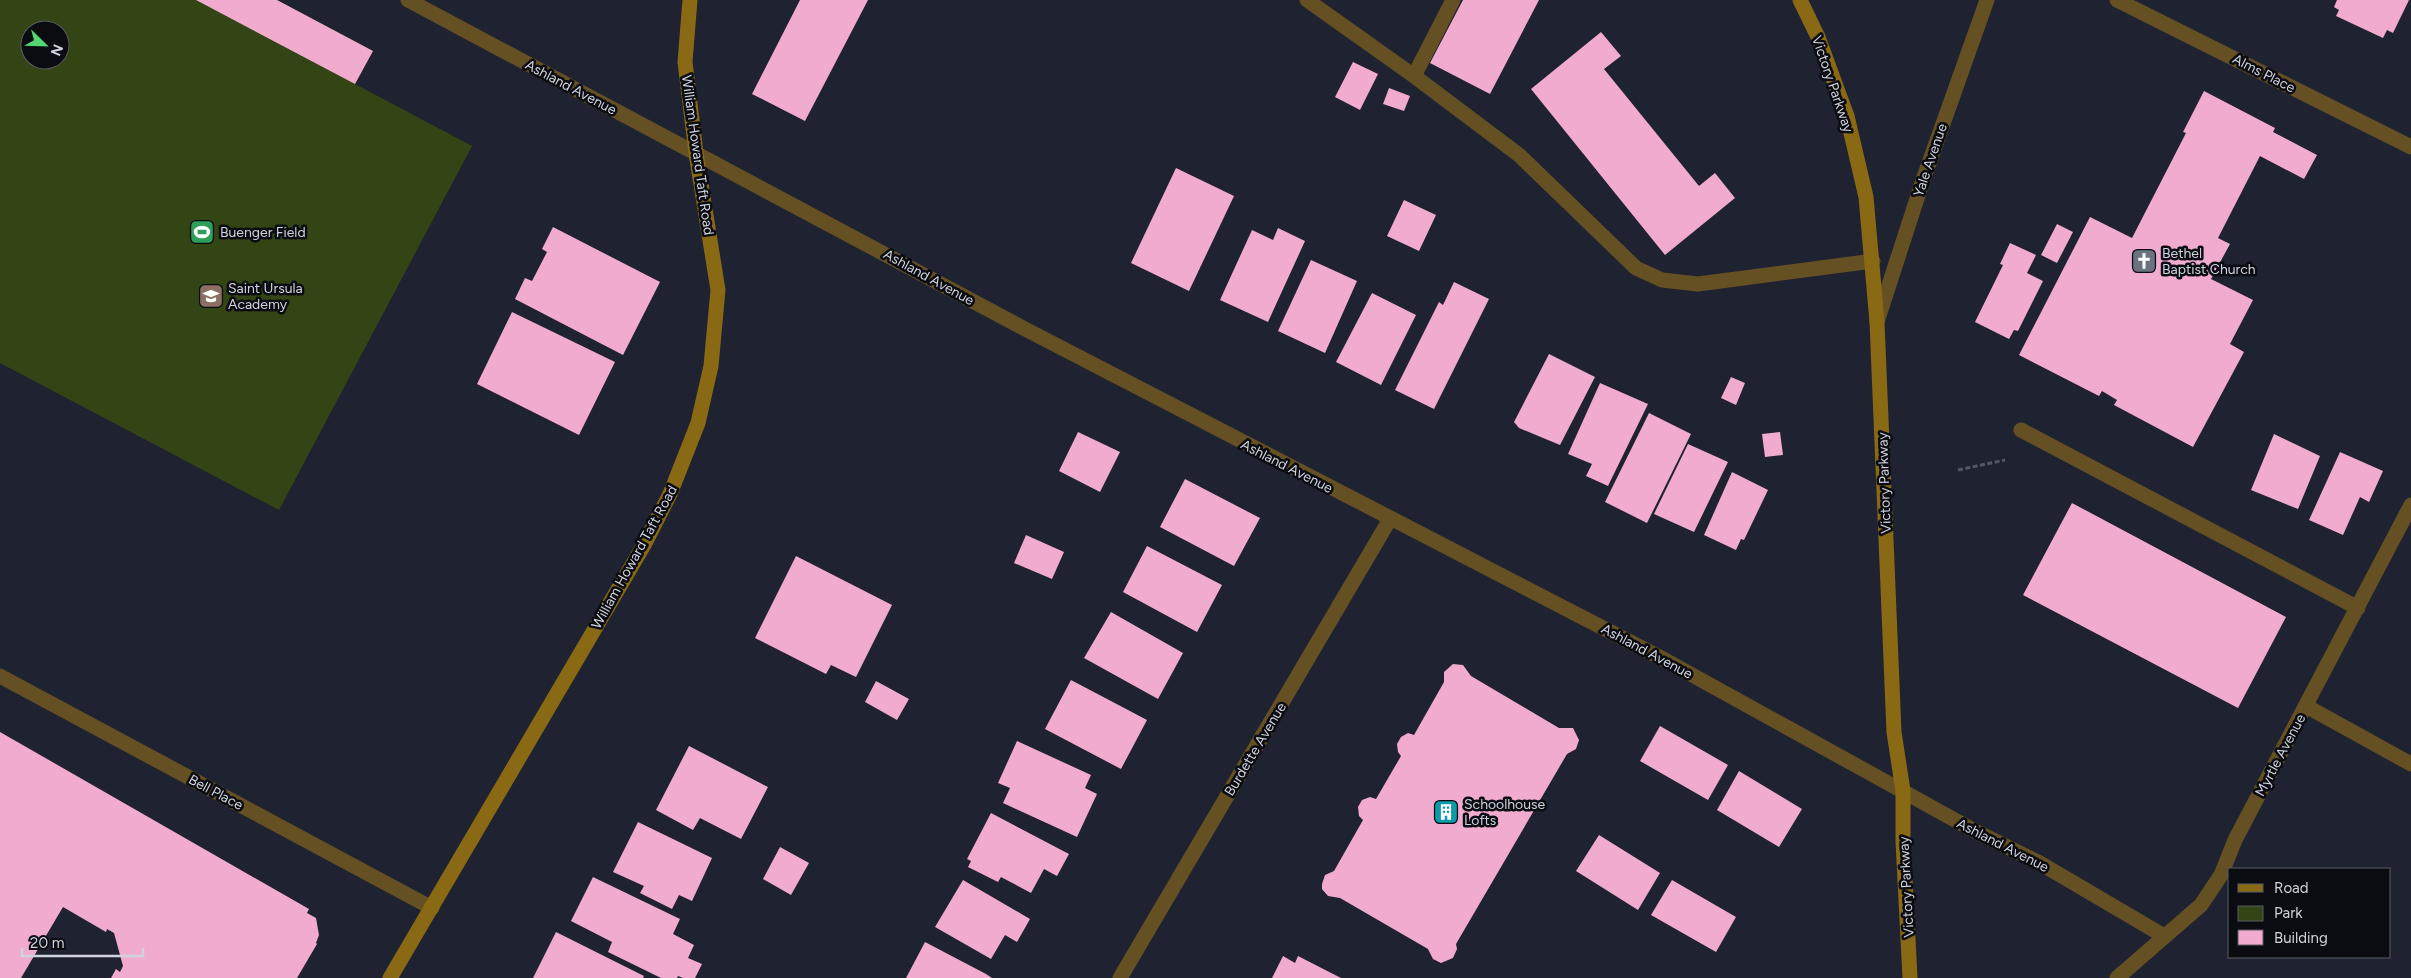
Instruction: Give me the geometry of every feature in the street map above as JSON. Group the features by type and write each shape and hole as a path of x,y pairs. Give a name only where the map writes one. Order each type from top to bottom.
{"street":[{"name":"Ashland Avenue","path":"408,0 1025,329 1664,660 1972,830 2038,862 2164,936"},
{"name":"William Howard Taft Road","path":"390,978 644,545 670,494 698,423 711,366 718,290 696,153 685,62 690,0"},
{"path":"1307,0 1414,76 1519,155 1636,268 1662,280 1706,283 1873,261"},
{"path":"1414,76 1453,0"},
{"name":"Victory Parkway","path":"1800,0 1818,37 1847,116 1866,197 1877,322 1894,732 1903,791 1903,841 1910,978"},
{"name":"Yale Avenue","path":"1877,322 1922,180 1987,0"},
{"name":"Alms Place","path":"2117,0 2411,147"},
{"path":"2021,430 2358,608"},
{"name":"Myrtle Avenue","path":"2117,978 2201,906 2221,875 2235,840 2411,505"},
{"name":"Burdette Avenue","path":"1120,978 1390,519"},
{"name":"Bell Place","path":"0,676 432,908"},
{"path":"2306,706 2411,764"}],"path":[{"path":"1958,470 2005,460"}],"green space":[{"name":"Buenger Field","path":"0,0 277,0 373,51 355,84 472,146 279,510 0,363"}],"building":[{"path":"196,0 277,0 373,51 355,84"},
{"path":"800,0 868,0 805,121 752,94"},
{"path":"1463,0 1539,0 1490,94 1430,63"},
{"path":"2337,0 2409,0 2393,33 2387,30 2383,38 2336,16 2339,10 2334,7"},
{"path":"1601,32 1621,56 1604,69 1699,186 1715,173 1735,198 1665,255 1531,89"},
{"path":"1353,62 1378,74 1360,110 1335,97"},
{"path":"1389,88 1410,96 1404,111 1383,104"},
{"name":"Bethel Baptist Church","path":"2204,91 2275,128 2273,132 2317,155 2304,179 2260,156 2218,238 2230,244 2211,279 2253,300 2230,344 2244,352 2193,447 2114,405 2117,400 2102,391 2099,396 2019,355 2090,217 2132,238 2186,133 2183,132"},
{"path":"1176,168 1234,196 1189,291 1131,263"},
{"path":"1404,200 1436,215 1419,251 1387,236"},
{"path":"2057,224 2073,232 2057,263 2041,255"},
{"path":"553,227 660,282 623,355 515,299 525,278 532,281 547,252 542,249"},
{"path":"1278,228 1305,241 1268,322 1220,300 1252,230 1273,240"},
{"path":"2010,243 2036,255 2027,273 2043,281 2018,331 2014,330 2009,339 1975,322 2003,265 2000,264"},
{"path":"1311,260 1357,281 1325,353 1278,331"},
{"path":"1454,282 1489,299 1434,409 1395,390 1439,302 1443,305"},
{"path":"1372,293 1416,315 1381,385 1336,362"},
{"path":"512,312 615,362 579,435 477,384"},
{"path":"1549,354 1595,377 1560,445 1519,428 1514,422"},
{"path":"1731,377 1745,383 1736,405 1721,398"},
{"path":"1600,383 1648,404 1608,486 1586,476 1592,464 1568,454"},
{"path":"1649,413 1691,434 1647,523 1605,502"},
{"path":"1078,432 1120,452 1100,492 1059,471"},
{"path":"1780,432 1783,455 1765,457 1762,434"},
{"path":"2274,434 2320,456 2298,509 2251,490"},
{"path":"1688,444 1728,462 1694,532 1654,514"},
{"path":"2340,452 2383,471 2369,502 2360,497 2343,535 2309,520"},
{"path":"1732,472 1768,490 1744,540 1741,539 1736,550 1704,535"},
{"path":"1185,479 1260,518 1234,566 1160,527"},
{"path":"2072,503 2286,617 2238,708 2023,595"},
{"path":"1026,535 1064,552 1052,579 1014,563"},
{"path":"1147,546 1222,585 1197,632 1123,592"},
{"path":"796,556 892,605 856,677 831,665 826,674 755,638"},
{"path":"1111,612 1183,653 1158,699 1084,658"},
{"name":"Schoolhouse Lofts","path":"1453,664 1463,665 1471,676 1559,728 1573,728 1579,740 1576,749 1567,754 1456,944 1457,949 1453,958 1441,963 1433,959 1428,949 1340,898 1328,896 1322,889 1322,884 1325,875 1334,871 1363,820 1359,816 1358,807 1362,800 1370,797 1376,799 1401,756 1398,752 1397,744 1401,737 1408,733 1414,735 1444,682 1444,672"},
{"path":"1071,680 1147,720 1121,769 1045,729"},
{"path":"876,681 909,699 897,720 865,702"},
{"path":"1660,726 1728,765 1708,800 1640,761"},
{"path":"0,732 309,909 307,913 316,918 319,935 317,944 297,978 111,978 116,969 120,972 123,966 114,933 107,929 106,932 63,907 21,978 0,978"},
{"path":"1017,741 1091,775 1085,788 1097,794 1077,837 1003,803 1010,788 998,783"},
{"path":"689,746 768,787 741,839 700,818 693,830 656,810"},
{"path":"1739,771 1802,809 1779,847 1717,810"},
{"path":"991,813 1069,854 1057,876 1044,869 1031,893 1001,877 998,882 968,867 971,861 967,859"},
{"path":"638,822 712,858 692,901 679,895 672,909 640,893 644,886 613,872"},
{"path":"1599,835 1660,873 1638,910 1576,871"},
{"path":"780,847 809,863 791,895 763,879"},
{"path":"593,877 680,919 673,934 694,945 688,958 702,964 695,978 678,976 677,978 661,978 608,952 612,942 571,921"},
{"path":"963,880 1030,919 1017,942 1005,935 991,959 935,927"},
{"path":"1672,880 1736,917 1716,952 1651,915"},
{"path":"556,932 644,976 643,978 533,978"},
{"path":"925,942 986,974 992,978 906,978"},
{"path":"1283,956 1295,963 1298,956 1341,978 1272,978"}],"place":[{"name":"Buenger Field","path":"202,232"},
{"name":"Bethel Baptist Church","path":"2144,261"},
{"name":"Saint Ursula Academy","path":"211,296"},
{"name":"Schoolhouse Lofts","path":"1446,812"}]}
